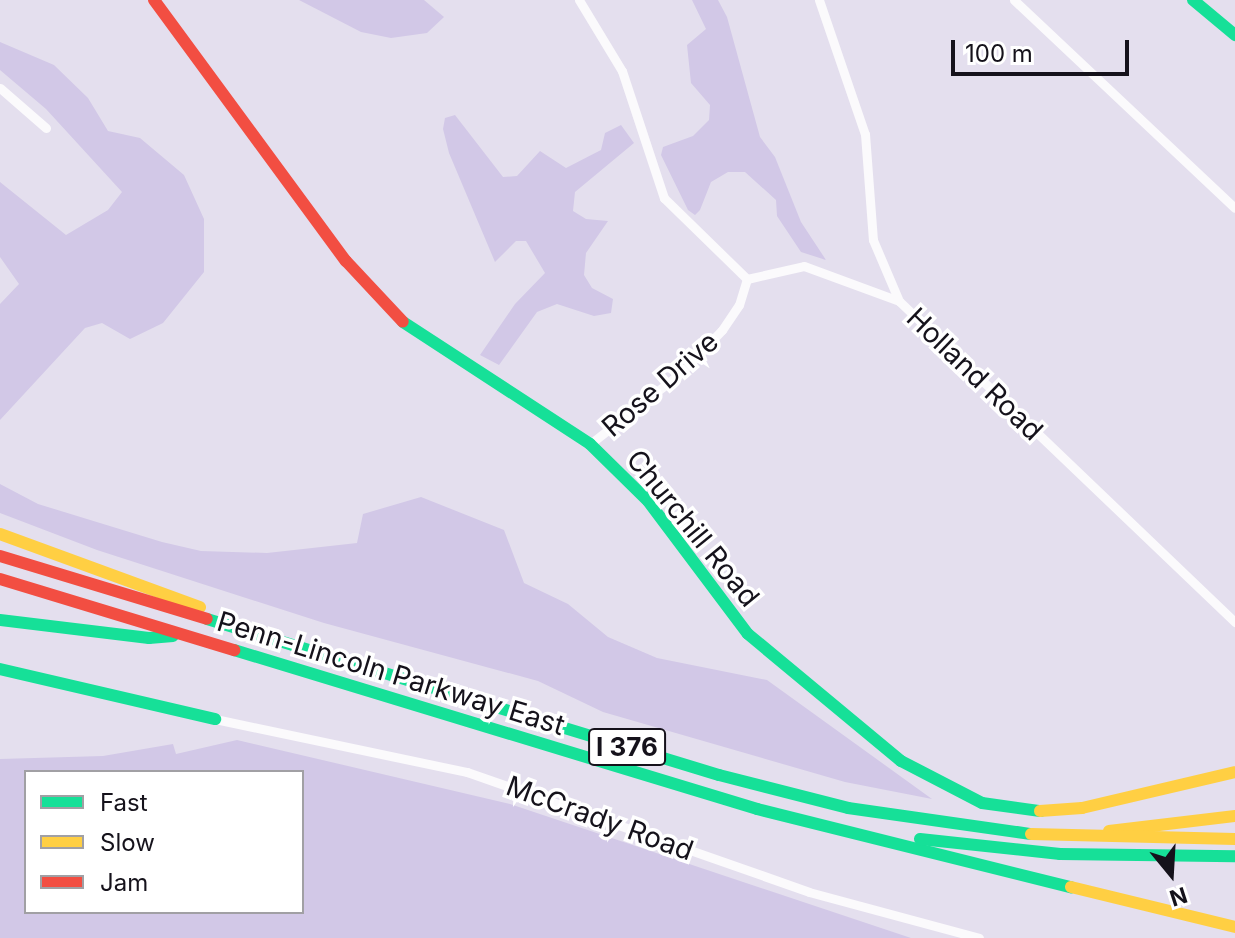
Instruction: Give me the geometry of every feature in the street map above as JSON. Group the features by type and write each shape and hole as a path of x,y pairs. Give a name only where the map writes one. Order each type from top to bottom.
{"main road":[{"name":"Churchill Road","path":"154,0 346,261 405,324 590,444 641,494 728,611 768,654 936,782 997,807 1057,812 1235,772"},
{"path":"1193,0 1235,35"},
{"path":"0,534 286,643"},
{"name":"Penn-Lincoln Parkway East","path":"0,556 762,788 917,821 1061,837 1235,839"},
{"name":"Penn-Lincoln Parkway East","path":"0,579 757,809 1235,927"},
{"path":"0,620 149,638 182,635"},
{"path":"0,669 215,719"},
{"path":"1061,837 1235,816"},
{"path":"843,829 1045,853 1235,856"}],"street":[{"path":"579,0 622,71 664,198 747,279"},
{"path":"819,0 865,134 873,240 899,301"},
{"path":"1014,0 1235,208"},
{"path":"0,88 46,128"},
{"name":"Holland Road","path":"747,279 804,266 899,301 1235,622"},
{"name":"Rose Drive","path":"590,444 683,371 722,330 739,305 747,279"},
{"name":"McCrady Road","path":"215,719 467,772 809,892 979,938"}],"shaded area":[{"path":"299,0 424,0 444,17 427,33 391,38 361,32"},
{"path":"692,0 718,0 727,17 760,137 775,157 801,222 826,260 801,252 777,216 776,200 745,172 728,172 711,182 700,210 695,215 688,210 661,155 663,147 693,136 709,120 710,105 691,83 687,45 706,29"},
{"path":"0,42 54,65 88,98 108,131 140,138 184,175 204,219 204,272 163,323 130,339 102,323 85,328 0,420 0,304 19,284 0,257 0,182 66,235 108,210 122,192 46,109 0,70"},
{"path":"455,115 503,177 517,176 540,151 566,168 601,150 605,133 621,125 634,143 575,192 573,211 586,219 608,221 586,253 584,275 592,288 613,299 611,313 594,316 557,304 537,312 499,365 480,355 515,304 545,273 526,241 516,241 495,262 449,153 443,129 445,118"},
{"path":"0,484 38,504 201,551 267,553 357,543 363,514 421,497 504,530 524,583 568,604 608,637 657,658 767,680 932,799 845,782 603,712 538,681 324,623 97,550 0,513"},
{"path":"237,740 510,804 911,938 0,938 0,759 103,756 173,744 176,754"}],"traffic: fast":[{"path":"1193,0 1235,35"},
{"path":"403,322 590,444 648,501 748,634 901,761 982,803 1040,811"},
{"path":"207,619 719,775 848,808 1031,834"},
{"path":"0,620 149,638 173,636"},
{"path":"234,650 757,809 1071,887"},
{"path":"0,669 215,719"},
{"path":"920,839 1060,854 1235,856"}],"traffic: slow":[{"path":"0,534 200,607"},
{"path":"1040,811 1082,808 1235,772"},
{"path":"1109,831 1235,816"},
{"path":"1031,834 1235,839"},
{"path":"1071,887 1235,927"}],"traffic: jam":[{"path":"154,0 346,261 403,322"},
{"path":"0,556 207,619"},
{"path":"0,579 234,650"}]}
